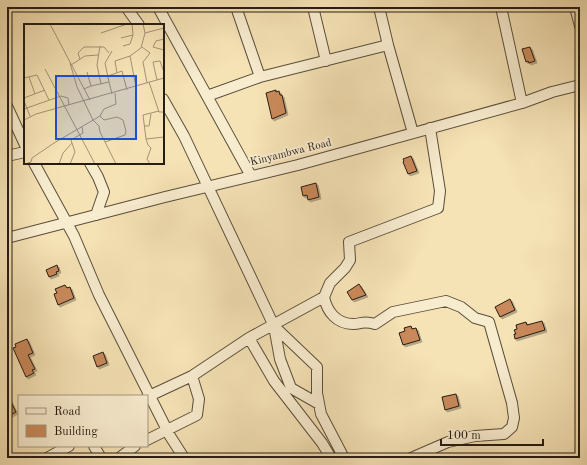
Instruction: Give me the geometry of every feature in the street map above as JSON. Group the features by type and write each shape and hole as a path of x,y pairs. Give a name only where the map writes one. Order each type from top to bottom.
{"street":[{"path":"126,7 138,24"},
{"path":"158,7 251,176"},
{"path":"236,7 260,77"},
{"path":"313,7 326,61"},
{"path":"379,7 388,45 413,133"},
{"path":"501,7 522,103"},
{"path":"575,7 580,26"},
{"path":"207,96 260,77 388,45"},
{"name":"Kinyambwa Road","path":"7,238 413,133 522,103 552,92 580,85"},
{"path":"164,100 184,136 274,326 280,359 291,388 319,404"},
{"path":"7,106 24,143"},
{"path":"411,458 448,442 475,436 504,434 512,427 514,418 512,403 489,322 475,318 461,307 446,301 393,312 375,324 364,321 354,324 338,320 332,315 326,306 324,297 330,283 345,268 350,260 349,242 438,208 440,191 430,128"},
{"path":"7,156 24,152"},
{"path":"35,164 65,223 74,236 99,295 148,395"},
{"path":"91,164 104,192 96,215"},
{"path":"184,458 148,396 192,376 249,338 274,326 324,297"},
{"path":"274,326 317,367 321,414 344,458"},
{"path":"249,338 274,380 322,443 331,458"},
{"path":"148,440 197,415 199,399 192,376"},
{"path":"47,458 68,447"},
{"path":"94,447 100,458"},
{"path":"119,458 134,447"}],"building":[{"path":"530,47 535,61 529,63 528,61 526,62 522,49"},
{"path":"276,90 276,92 279,91 280,95 282,95 286,113 272,119 266,93"},
{"path":"411,156 417,171 408,174 403,159"},
{"path":"316,183 319,197 308,200 307,195 303,196 301,187"},
{"path":"57,265 59,271 56,272 57,274 49,277 46,270"},
{"path":"359,284 366,295 352,300 347,292"},
{"path":"65,285 67,288 70,287 74,298 58,305 54,294 57,293 55,289"},
{"path":"510,299 515,310 500,317 495,307"},
{"path":"542,321 545,330 515,339 514,334 516,334 514,330 517,329 516,325 526,322 527,325"},
{"path":"411,326 412,329 416,328 420,340 403,345 399,333 405,331 404,328"},
{"path":"27,339 33,353 28,355 35,369 32,370 34,373 26,377 13,348 16,347 15,344"},
{"path":"103,352 107,363 97,367 93,356"},
{"path":"7,394 16,412 7,417"},
{"path":"456,394 459,406 445,410 442,397"}]}
